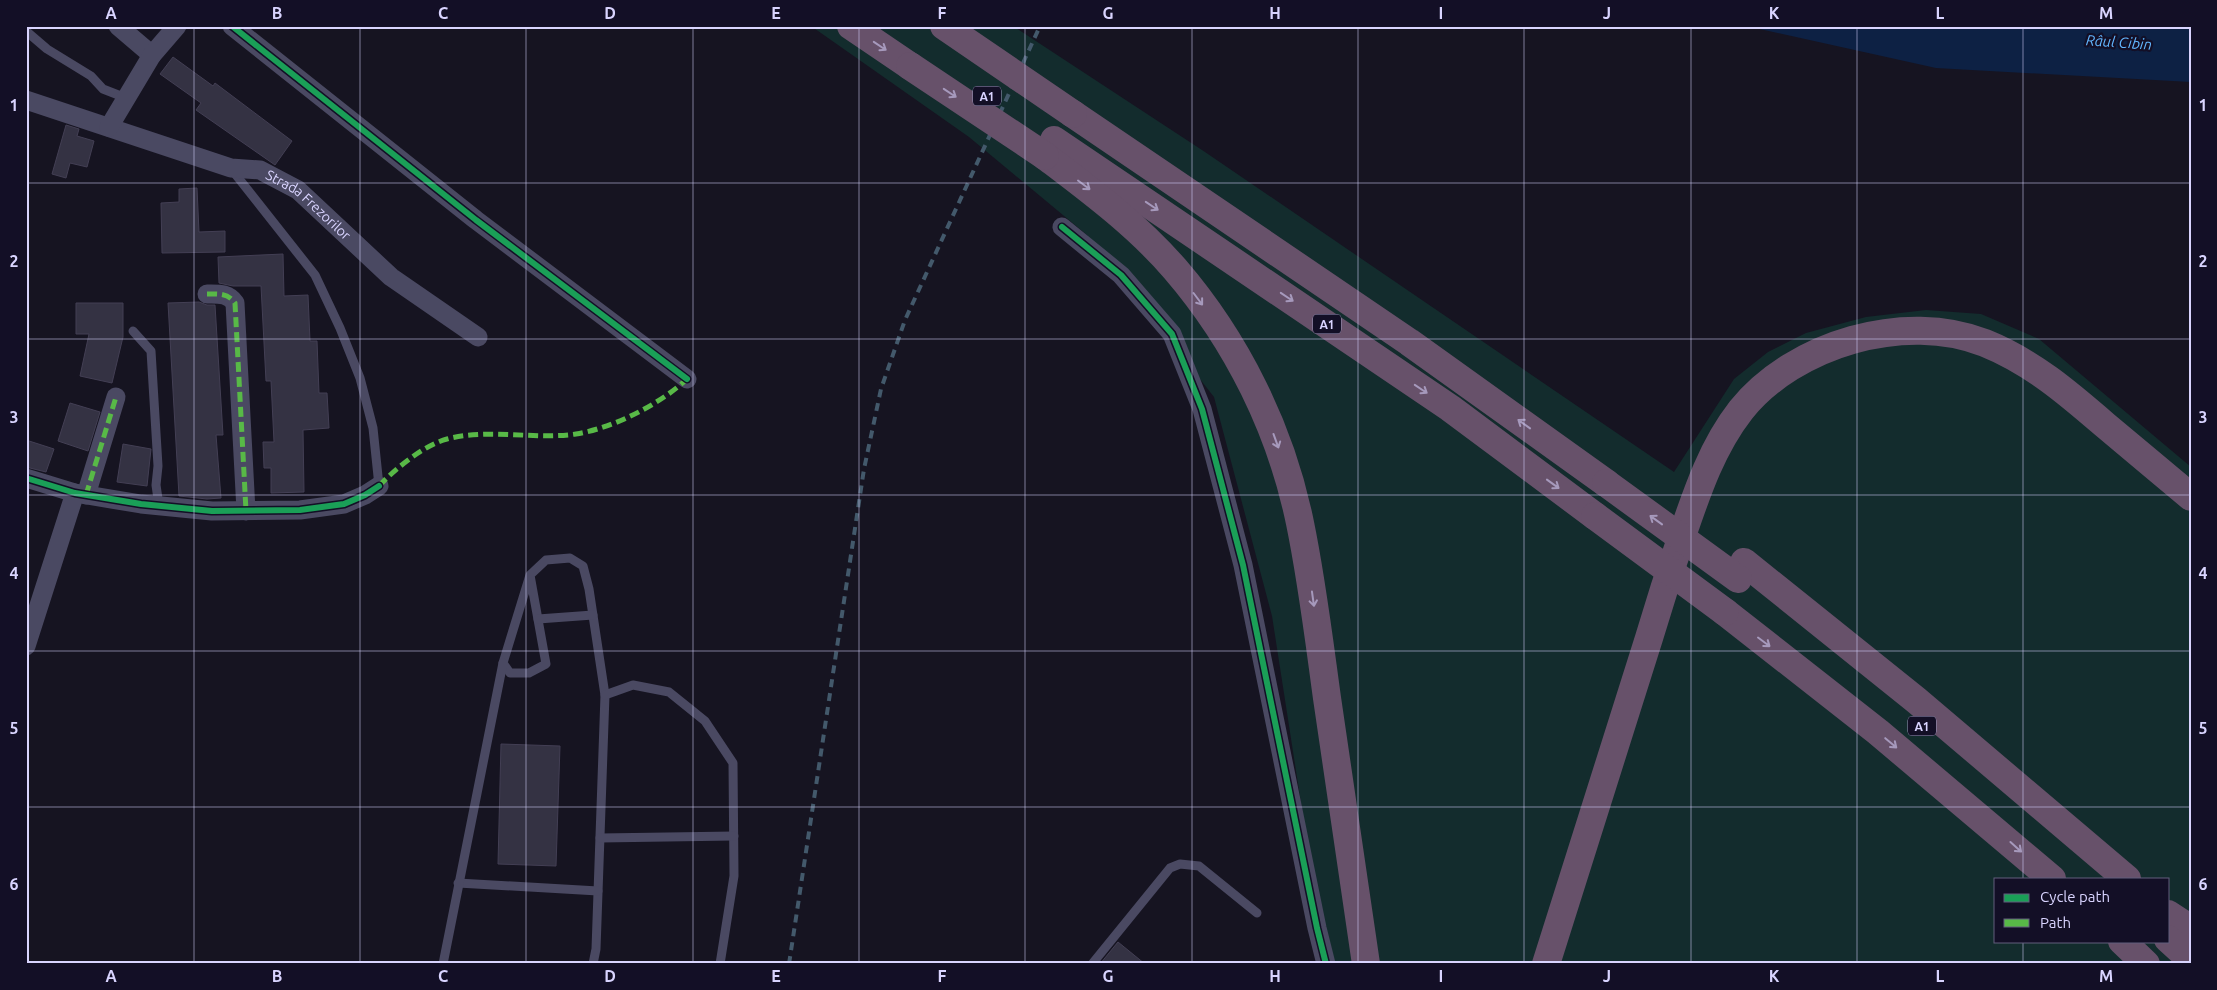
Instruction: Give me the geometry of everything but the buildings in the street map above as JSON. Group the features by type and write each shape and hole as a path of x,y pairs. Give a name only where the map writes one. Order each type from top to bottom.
{"highway":[{"path":"851,26 915,59"},
{"name":"A1","path":"883,26 915,59 1450,408 1725,612 1878,732 2051,878"},
{"name":"A1","path":"944,26 1077,106 1409,342 1610,474 1741,571 1904,712 2032,817 2100,878"},
{"path":"972,26 1077,106"},
{"path":"1049,148 1148,239 1206,309 1253,386 1276,440 1300,523 1309,575 1366,964"},
{"path":"1546,964 1662,594 1698,487 1715,450 1741,411 1764,385 1821,350 1856,339 1891,332 1921,331 1950,334 1983,342 2020,359 2056,382 2191,497"},
{"path":"1741,571 1931,712 2126,878"},
{"path":"2170,915 2191,930"},
{"path":"2123,942 2146,964"},
{"path":"2170,942 2191,960"}],"street":[{"path":"118,26 152,55"},
{"path":"109,127 152,55 177,26"},
{"path":"232,26 476,220 687,379"},
{"name":"Strada Frezorilor","path":"26,100 230,168 260,170 298,190 391,277 478,337"},
{"path":"1062,227 1121,275 1172,334 1202,409 1243,565 1326,964"},
{"path":"207,294 223,294 230,297 235,303 246,511"},
{"path":"26,646 116,397"},
{"path":"26,478 80,494 159,506 212,511 300,510 344,504 365,495 379,486"}],"lane":[{"path":"26,31 47,48 90,76 103,89 126,98"},
{"path":"230,168 315,275 336,319 360,378 372,428 379,486"},
{"path":"134,331 151,351 158,466 156,485 159,506"},
{"path":"443,964 503,663 530,575 546,560 570,558 583,566 589,589 605,696 596,949 593,964"},
{"path":"503,663 510,673 529,673 546,664 530,575"},
{"path":"538,619 593,614"},
{"path":"605,696 634,685 669,692 705,721 733,763 734,876 720,964"},
{"path":"600,838 734,836"},
{"path":"1092,964 1170,868 1180,864 1199,866 1256,913"},
{"path":"458,883 598,891"}],"green space":[{"path":"811,26 1013,26 1205,152 1674,472 1734,379 1768,352 1806,333 1866,317 1926,310 1981,314 2039,339 2191,467 2191,964 1326,964 1272,616 1214,397 1087,235 969,137"}],"water":[{"name":"Râul Cibin","path":"1746,26 2179,26 2191,28 2191,82 1936,68"}],"railway":[{"path":"789,964 864,469 881,389 905,320 1040,26"}],"marked path":[{"path":"207,294 226,296 235,303 246,511"},
{"path":"379,486 410,458 438,442 479,434 544,436 590,431 605,427 635,414 663,398 687,379"},
{"path":"86,495 116,397"}],"cycle path":[{"path":"232,26 476,220 687,379"},
{"path":"1062,227 1121,275 1172,334 1202,409 1243,565 1326,964"},
{"path":"26,478 75,493 141,504 212,511 300,510 344,504 365,495 379,486"}]}
